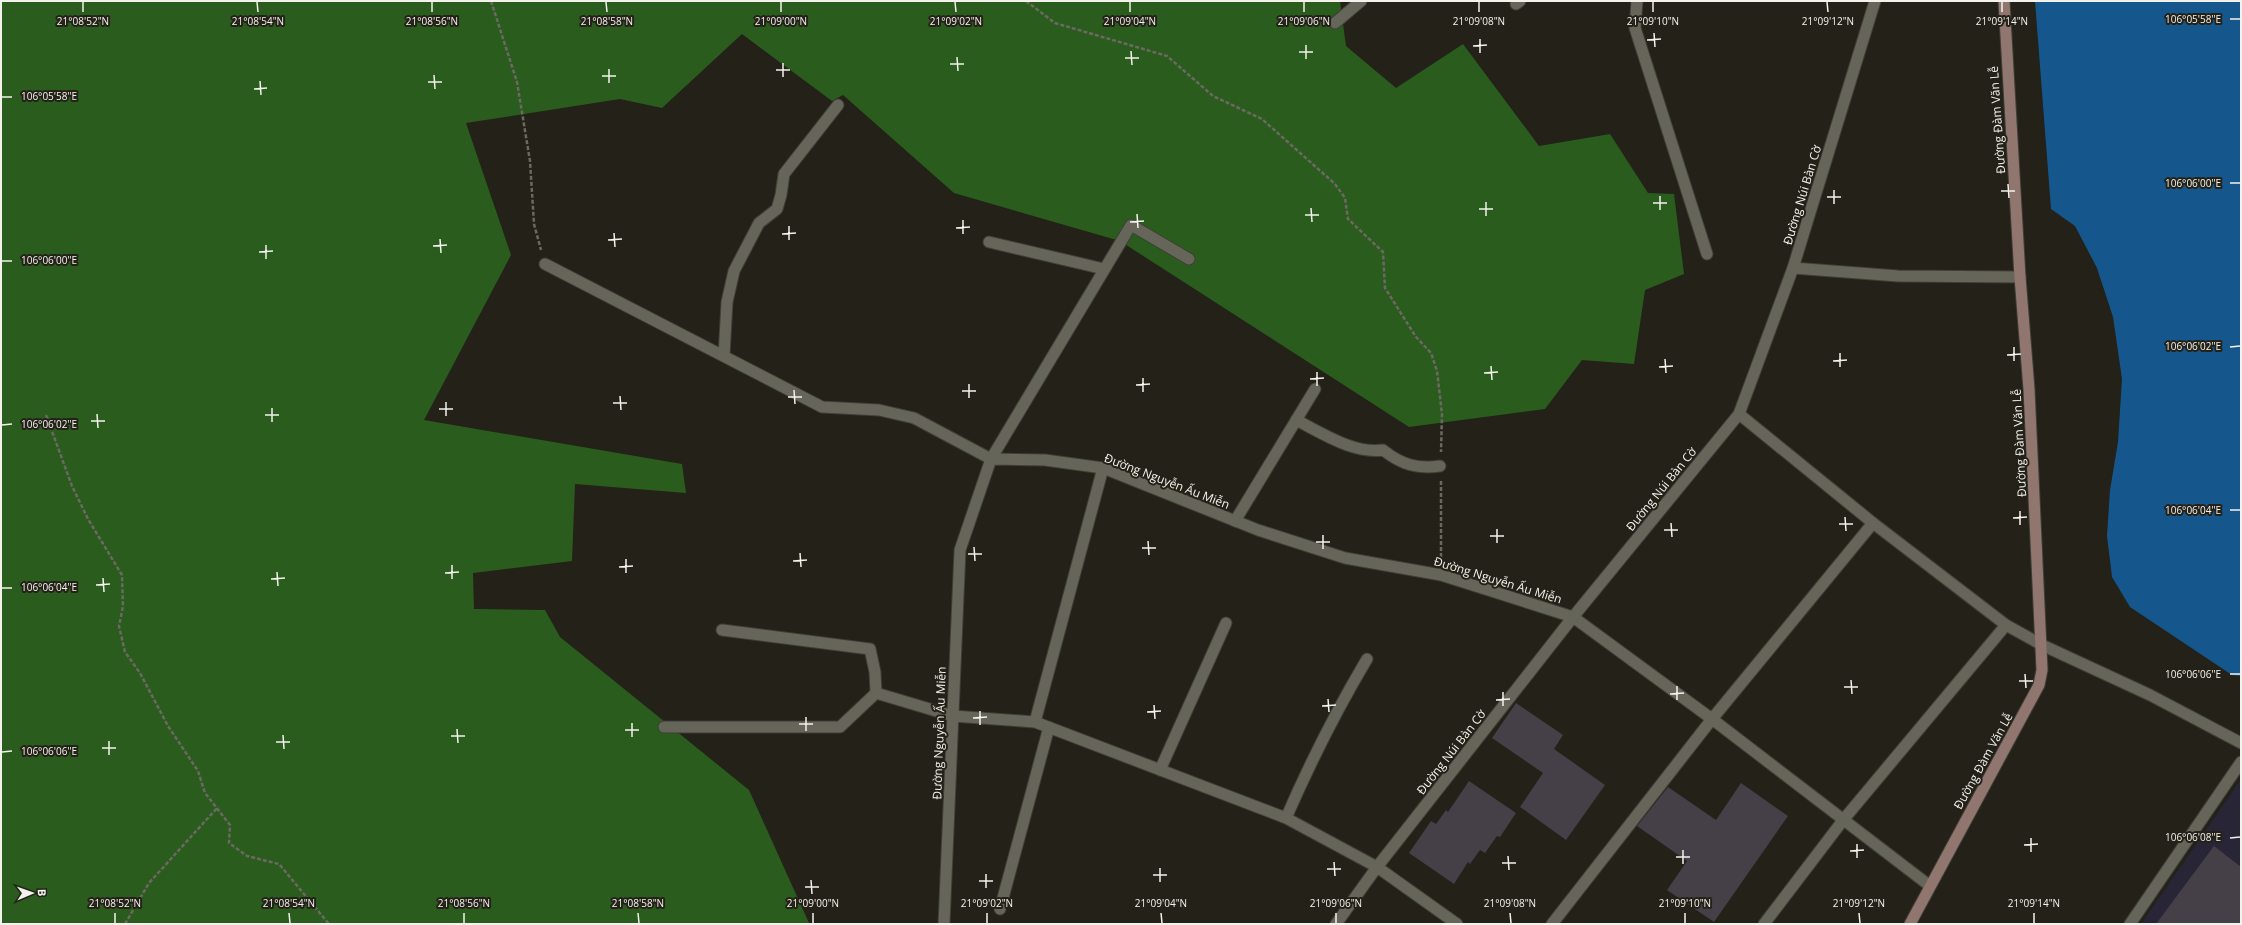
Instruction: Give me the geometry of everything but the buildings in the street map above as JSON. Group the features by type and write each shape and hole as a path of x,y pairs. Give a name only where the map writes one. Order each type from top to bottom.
{"main road":[{"name":"Đường Đàm Văn Lễ","path":"1910,924 2039,686 2042,645 2029,389 2020,277 2004,1"}],"street":[{"path":"1335,23 1361,1"},
{"path":"1637,1 1635,28 1707,254"},
{"name":"Đường Núi Bàn Cờ","path":"1336,924 1377,867 1573,617 1739,414 1793,268 1875,1"},
{"path":"724,356 727,302 734,271 759,223 777,208 781,195 784,174 838,105"},
{"path":"545,264 822,407 879,410 914,418 991,459 1131,225 1189,259"},
{"path":"990,242 1104,269"},
{"path":"1793,268 1898,276 2020,277"},
{"path":"1235,521 1315,389"},
{"path":"1739,414 1873,522 2006,625 2042,645 2150,695 2241,743"},
{"path":"1296,420 1340,442 1372,451 1383,450 1395,460 1422,468 1440,466"},
{"name":"Đường Nguyễn Ấu Miễn","path":"944,924 960,550 991,459 1045,460 1103,468 1235,521 1345,558 1441,575 1573,617 1712,719 1930,886"},
{"path":"1035,722 1103,468"},
{"path":"1552,924 1712,719 1873,522"},
{"path":"1160,770 1226,624"},
{"path":"1764,924 1844,819 2006,625"},
{"path":"664,727 840,727 876,693 875,672 870,649 722,630"},
{"path":"1286,818 1312,758 1340,703 1367,659"},
{"path":"876,693 953,716 1035,722 1286,818 1377,867 1458,924"},
{"path":"1000,909 1049,727"},
{"path":"2130,924 2241,762"}],"path":[{"path":"491,1 517,82 530,162 534,224 545,264"},
{"path":"1026,1 1055,23 1167,56 1213,96 1262,119 1335,184 1345,198 1348,219 1383,252 1384,288 1416,337 1431,353 1437,371 1442,414 1440,466 1441,575"},
{"path":"46,415 72,486 88,520 122,575 123,606 119,626 125,652 198,771 205,792 218,807 230,825 229,843 247,856 279,864 329,924"},
{"path":"126,924 149,883 218,807"}],"shaded area":[{"path":"2241,779 2241,924 2141,924 2233,791"}],"green space":[{"path":"1,1 1340,1 1346,46 1396,88 1463,44 1539,146 1610,134 1648,193 1674,194 1684,274 1645,290 1634,364 1582,360 1545,409 1409,427 1120,241 954,193 843,95 832,101 742,34 662,108 620,99 466,123 511,255 424,420 682,464 686,493 575,484 572,561 473,573 474,609 545,610 560,637 749,790 809,923 1,924"}],"water":[{"path":"2035,1 2241,1 2241,676 2232,675 2130,607 2112,577 2107,536 2110,490 2118,442 2122,379 2113,317 2097,268 2075,226 2051,209"}]}
